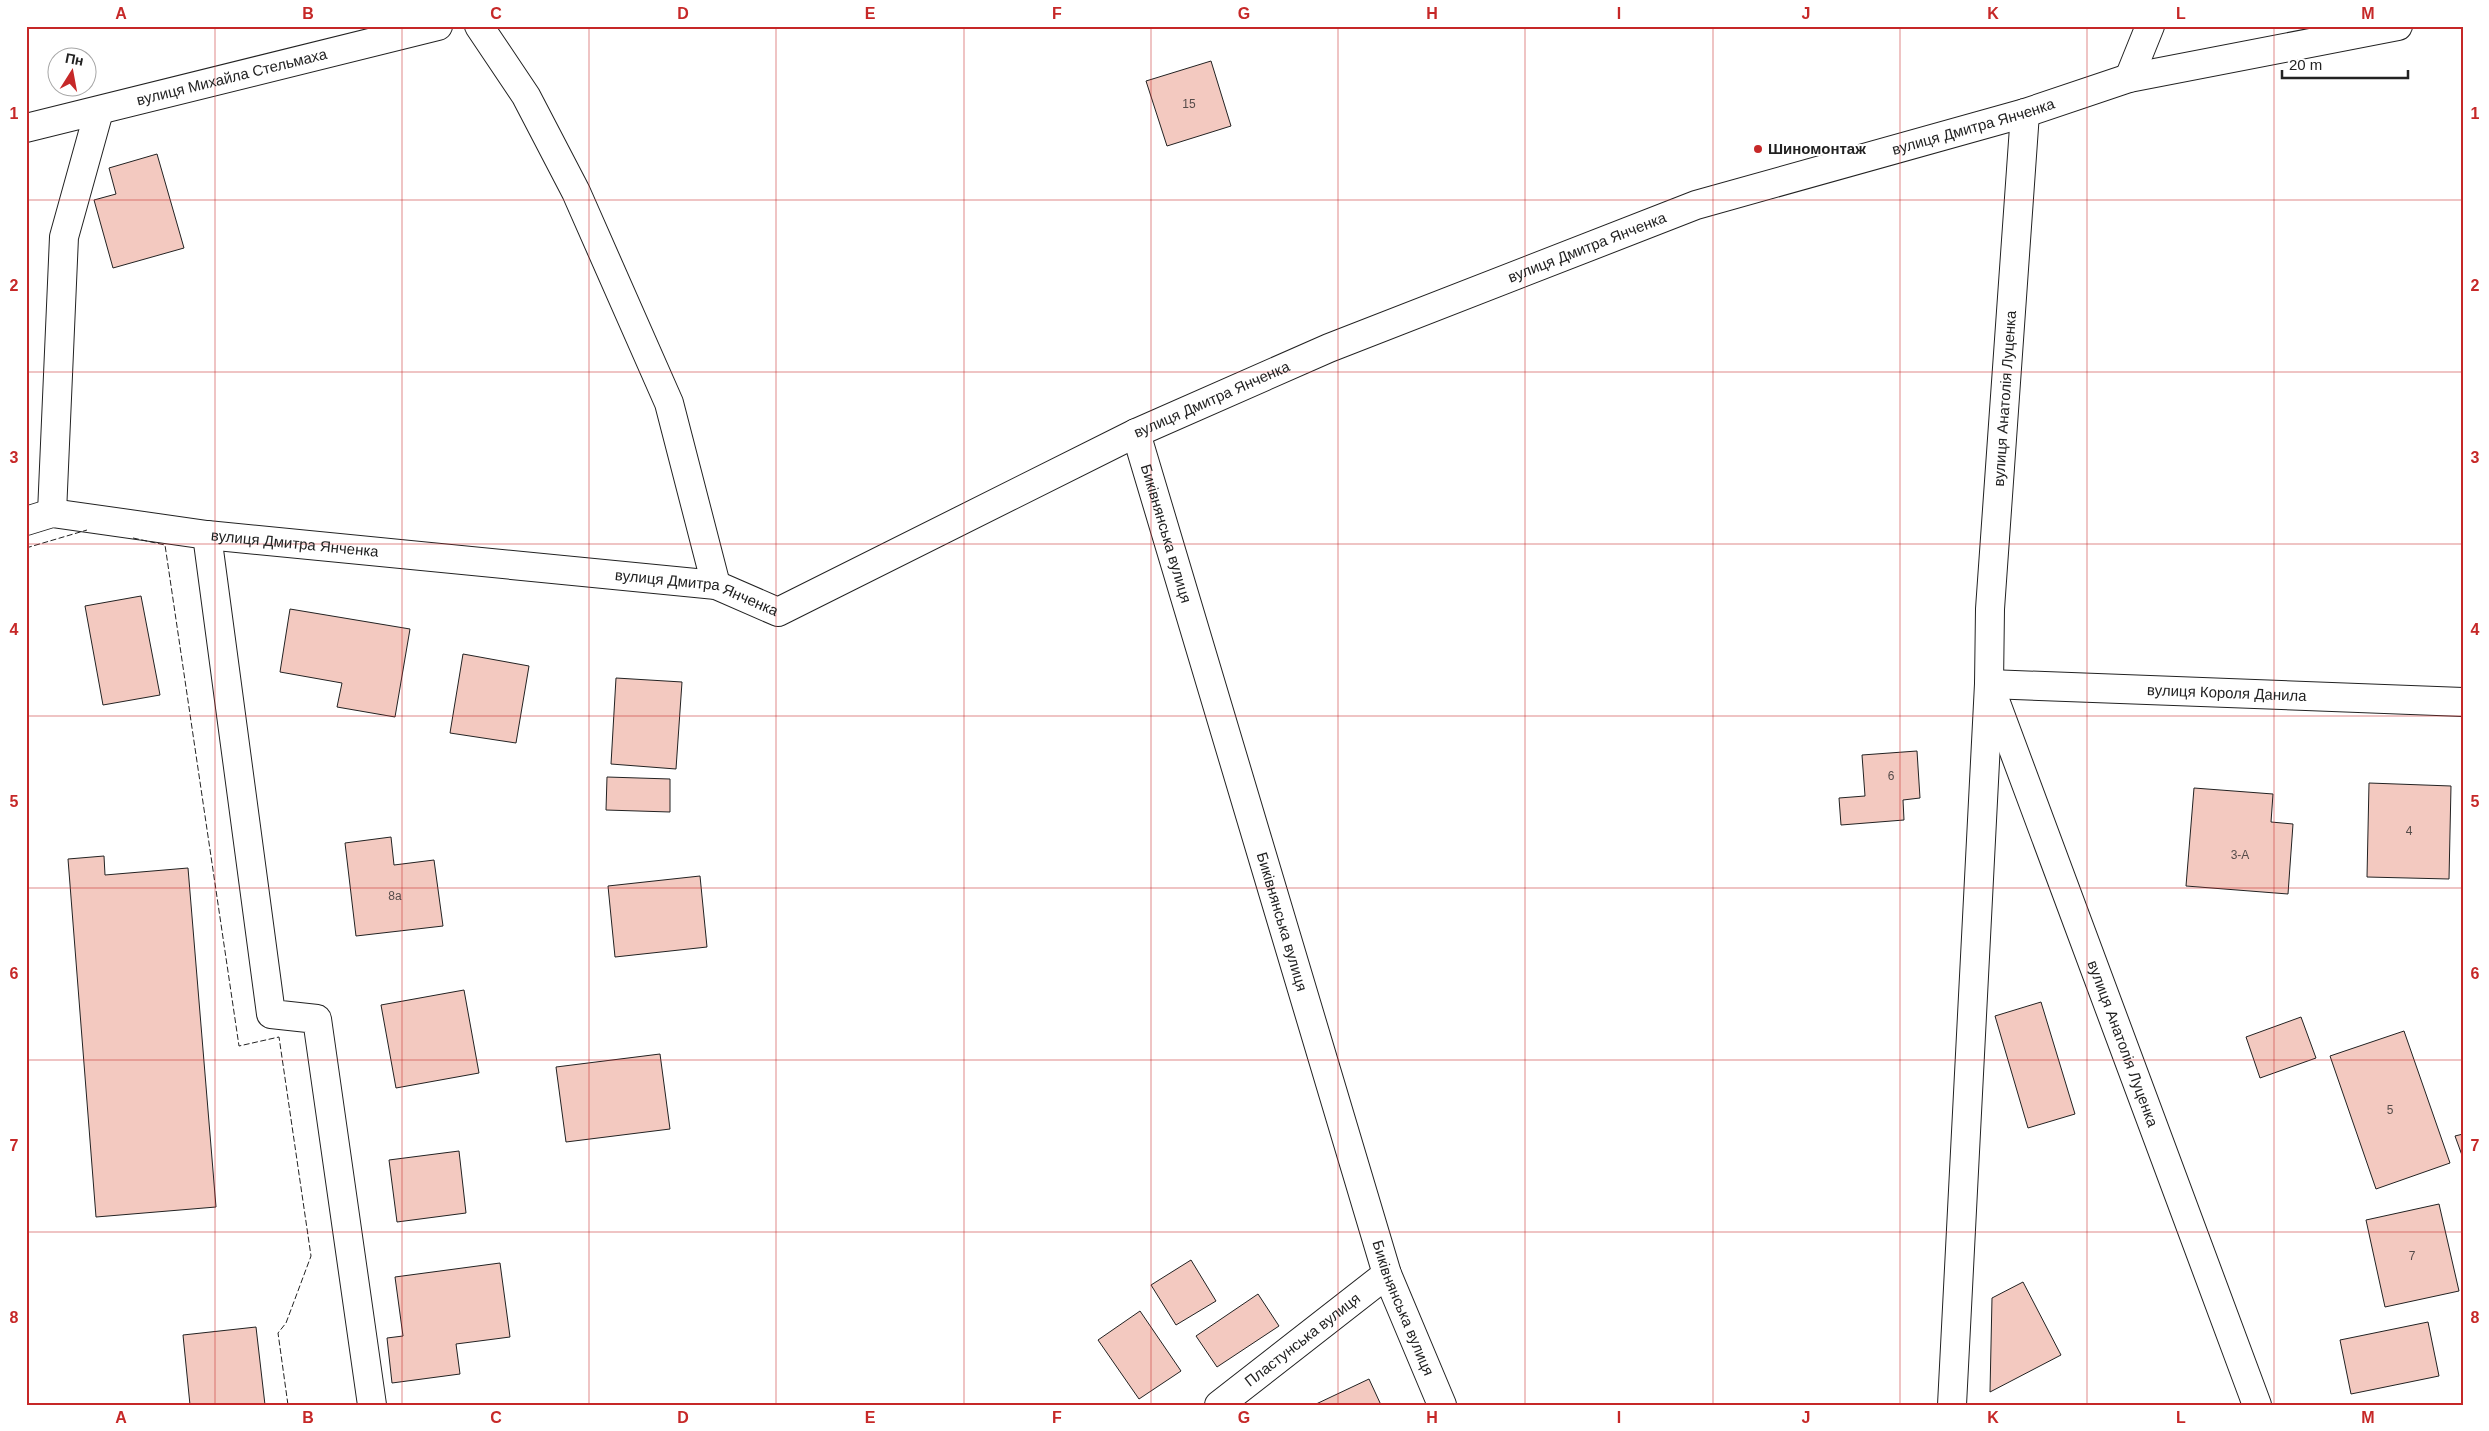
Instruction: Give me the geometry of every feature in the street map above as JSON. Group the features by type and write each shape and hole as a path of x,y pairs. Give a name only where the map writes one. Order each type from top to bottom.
{"street":[{"name":"вулиця Михайла Стельмаха","path":"26,128 438,26"},
{"path":"480,26 526,96 576,192 668,403 716,584"},
{"path":"2129,78 2150,26"},
{"name":"вулиця Дмитра Янченка","path":"26,520 52,513 207,535 716,584 778,612 1136,433 1329,348 1696,205 2025,113 2129,78 2398,26"},
{"path":"52,513 64,237 99,111"},
{"name":"вулиця Анатолія Луценка","path":"1952,1405 1989,684 1990,609 2025,113"},
{"name":"Биківнянська вулиця","path":"1136,433 1387,1274 1442,1405"},
{"path":"207,535 270,1014 316,1019 372,1405"},
{"name":"вулиця Анатолія Луценка","path":"1989,684 2257,1405"},
{"name":"вулиця Короля Данила","path":"1989,684 2463,702"},
{"name":"Пластунська вулиця","path":"1218,1405 1387,1274"}],"building":[{"path":"1211,61 1231,126 1167,146 1146,81"},
{"path":"157,154 184,248 113,268 94,200 116,194 109,168"},
{"path":"141,596 160,695 103,705 85,606"},
{"path":"290,609 410,629 395,717 337,707 342,683 280,672"},
{"path":"463,654 529,666 516,743 450,733"},
{"path":"616,678 682,682 676,769 611,764"},
{"path":"1917,751 1920,798 1903,800 1904,820 1841,825 1839,798 1865,796 1862,755"},
{"path":"607,777 670,779 670,812 606,810"},
{"path":"2369,783 2451,786 2449,879 2367,877"},
{"path":"2194,788 2273,794 2271,822 2293,824 2288,894 2186,886"},
{"path":"391,837 394,865 434,860 443,926 356,936 345,843"},
{"path":"104,856 105,875 188,868 216,1207 96,1217 68,859"},
{"path":"700,876 707,947 615,957 608,886"},
{"path":"464,990 479,1073 396,1088 381,1005"},
{"path":"2041,1002 2075,1114 2028,1128 1995,1016"},
{"path":"2301,1017 2316,1058 2260,1078 2246,1037"},
{"path":"2404,1031 2450,1163 2376,1189 2330,1056"},
{"path":"660,1054 670,1129 566,1142 556,1067"},
{"path":"2463,1134 2463,1158 2455,1136"},
{"path":"459,1151 466,1213 397,1222 389,1160"},
{"path":"2439,1204 2459,1291 2385,1307 2366,1220"},
{"path":"1191,1260 1216,1301 1176,1325 1151,1285"},
{"path":"500,1263 510,1337 456,1344 460,1374 392,1383 387,1338 403,1336 395,1277"},
{"path":"2023,1282 2061,1355 1990,1392 1992,1298"},
{"path":"1258,1294 1279,1326 1217,1367 1196,1336"},
{"path":"1140,1311 1181,1371 1139,1399 1098,1340"},
{"path":"2428,1322 2439,1376 2351,1394 2340,1340"},
{"path":"256,1327 265,1405 190,1405 183,1335"},
{"path":"1369,1379 1381,1405 1314,1405"}],"fence":[{"path":"26,548 87,530"},
{"path":"133,538 165,545 239,1046 279,1037 311,1256 286,1323 278,1333 288,1405"}],"place":[{"name":"Шиномонтаж","path":"1758,149"}]}
